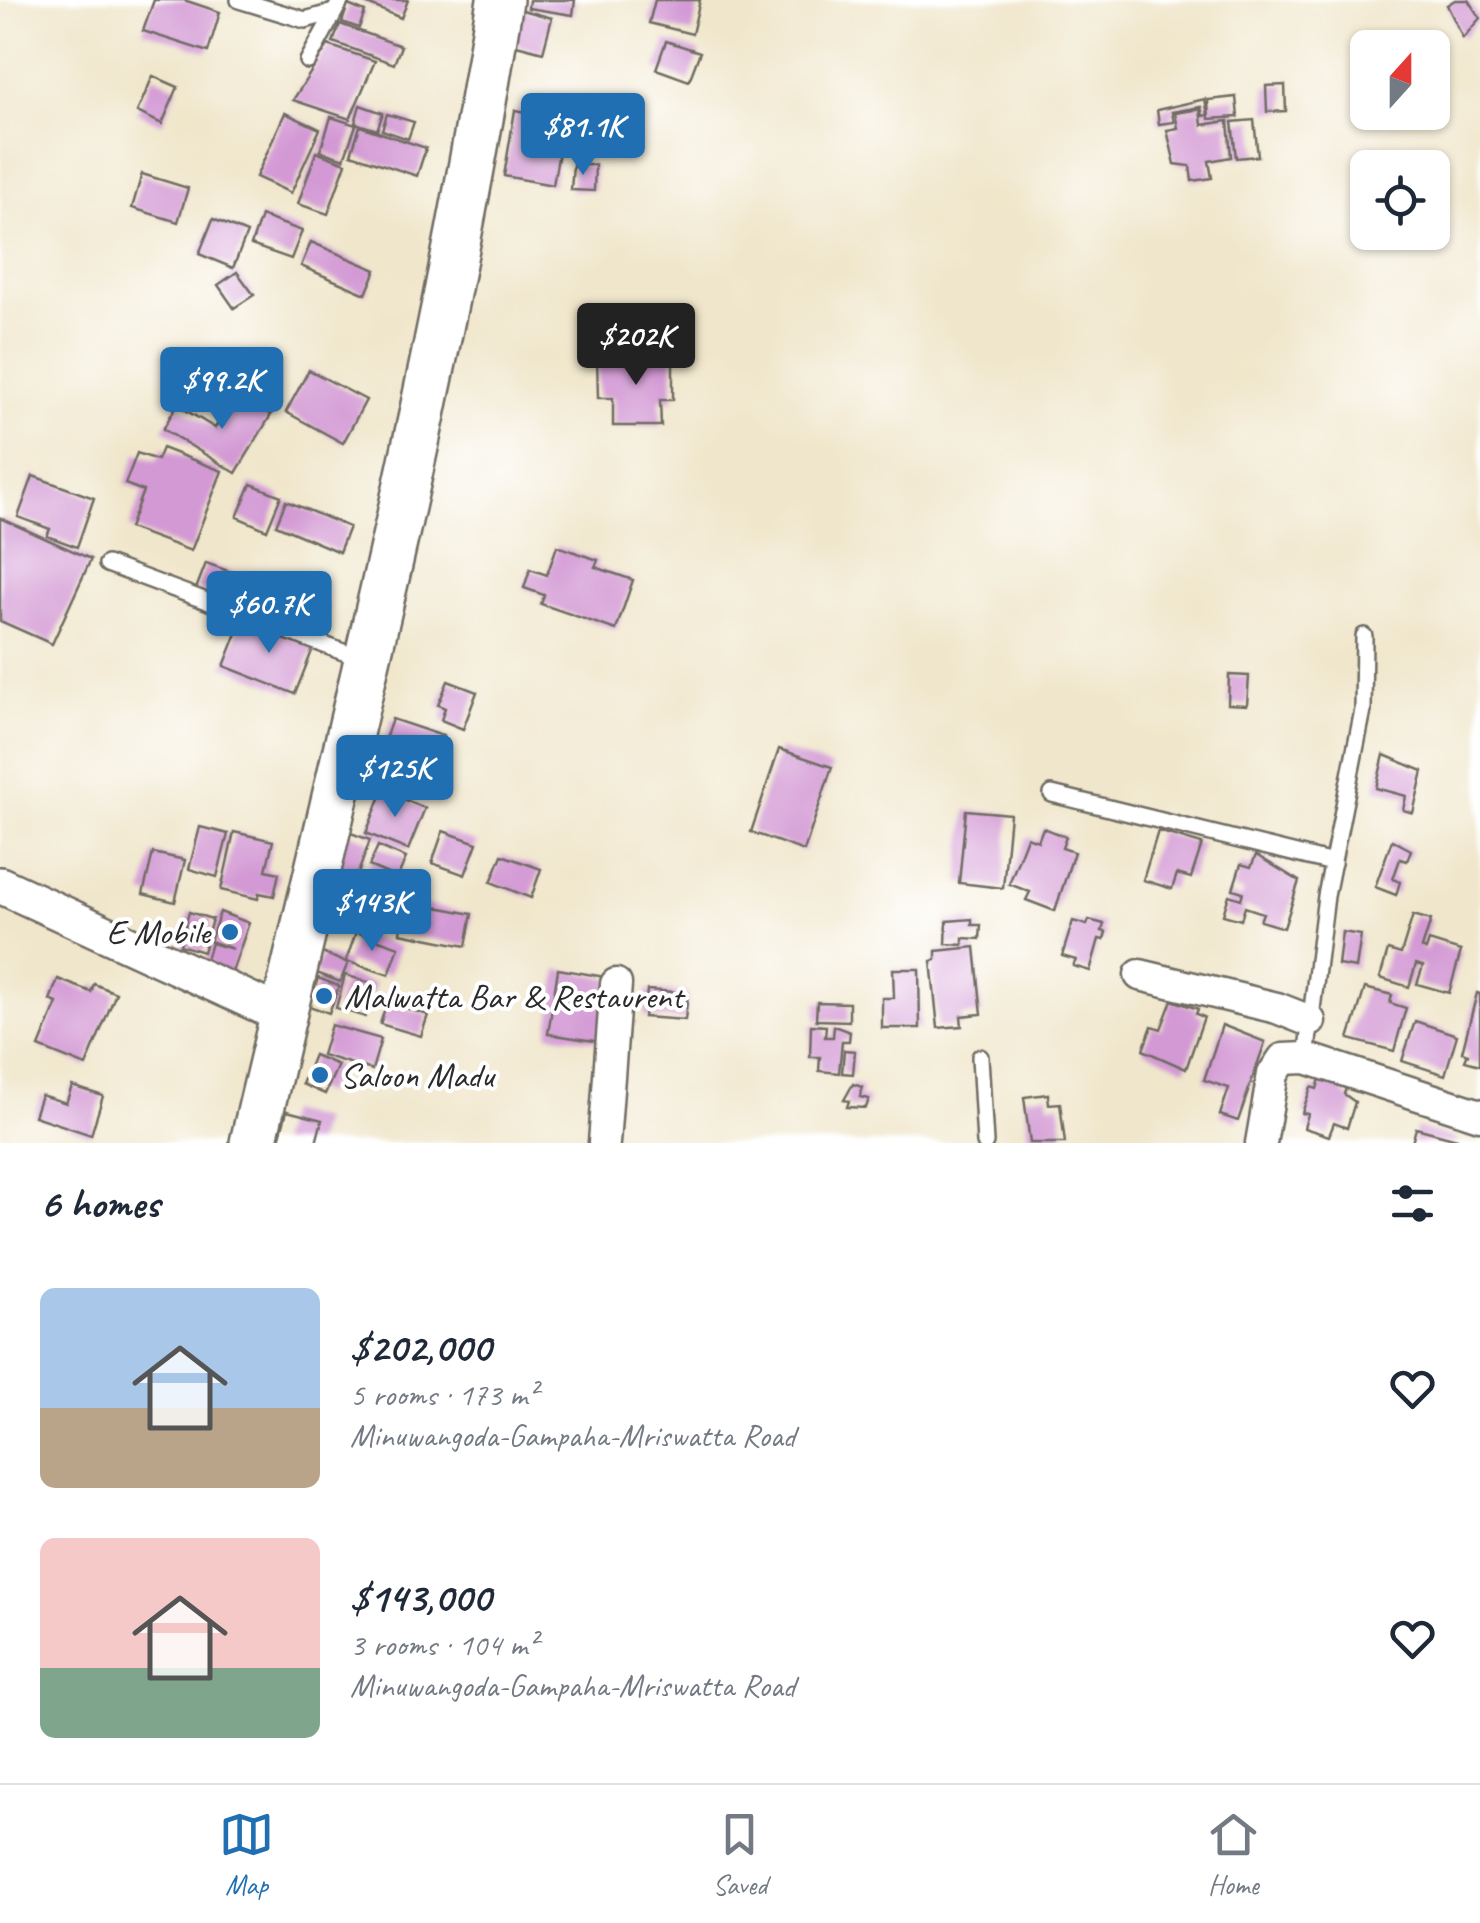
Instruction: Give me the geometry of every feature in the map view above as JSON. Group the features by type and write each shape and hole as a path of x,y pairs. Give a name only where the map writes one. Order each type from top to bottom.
{"main road":[{"path":"252,1143 366,660 474,163 500,0"}],"street":[{"path":"0,885 282,1014"},
{"path":"1140,976 1277,1008 1310,1021"},
{"path":"604,1143 616,984"},
{"path":"1261,1143 1273,1074 1283,1059 1306,1058 1480,1115"}],"lane":[{"path":"239,0 305,20 337,6"},
{"path":"308,61 337,6"},
{"path":"107,564 366,660"},
{"path":"1306,1058 1334,862 1363,710 1364,636"},
{"path":"1052,794 1334,862"},
{"path":"980,1057 985,1143"}],"building":[{"path":"154,0 184,0 220,12 208,52 143,31"},
{"path":"358,0 408,0 401,18"},
{"path":"529,0 575,0 573,15 528,8"},
{"path":"655,0 700,0 692,34 649,23"},
{"path":"1455,0 1468,0 1480,18 1463,38 1447,5"},
{"path":"348,5 365,12 359,28 342,22"},
{"path":"519,9 552,18 543,52 509,43"},
{"path":"340,24 401,46 394,64 333,42"},
{"path":"666,41 700,52 689,81 656,69"},
{"path":"328,45 375,61 350,119 293,100"},
{"path":"153,76 178,87 162,124 137,112"},
{"path":"1285,85 1286,111 1267,112 1266,86"},
{"path":"1236,97 1238,117 1209,119 1208,100"},
{"path":"1205,99 1208,115 1203,116 1201,107 1172,112 1174,122 1159,124 1157,110"},
{"path":"360,105 383,113 377,130 355,123"},
{"path":"1200,109 1202,125 1228,121 1231,157 1209,161 1212,178 1192,181 1190,166 1175,164 1167,130 1178,128 1175,113"},
{"path":"515,110 565,119 553,185 504,176"},
{"path":"285,113 320,129 291,193 256,177"},
{"path":"387,114 414,122 408,139 382,130"},
{"path":"331,117 356,125 344,159 320,151"},
{"path":"1254,120 1258,156 1236,158 1232,122"},
{"path":"360,126 426,148 417,176 351,154"},
{"path":"316,152 346,163 328,214 298,204"},
{"path":"573,165 595,165 594,191 571,190"},
{"path":"142,174 188,188 178,222 132,208"},
{"path":"261,216 302,231 291,259 251,245"},
{"path":"213,219 247,233 233,268 199,254"},
{"path":"311,242 376,270 366,294 301,266"},
{"path":"237,272 254,295 234,308 218,285"},
{"path":"597,358 673,358 673,400 660,400 661,426 613,426 613,398 598,398"},
{"path":"309,370 366,400 343,443 286,412"},
{"path":"247,375 276,393 268,406 239,388"},
{"path":"236,394 271,415 236,473 163,429 177,405 215,428"},
{"path":"162,448 222,471 191,551 129,528 143,491 125,484 137,453 157,460"},
{"path":"33,476 94,498 77,547 47,536 50,529 18,517"},
{"path":"251,484 281,496 267,530 237,517"},
{"path":"286,501 349,527 339,552 276,525"},
{"path":"0,518 91,559 52,644 0,621"},
{"path":"557,546 598,560 595,567 633,580 616,630 541,604 544,595 524,588 530,569 547,575"},
{"path":"206,563 328,607 318,634 196,589"},
{"path":"243,618 314,646 295,694 224,666"},
{"path":"1229,675 1249,676 1247,705 1228,704"},
{"path":"448,681 477,692 463,729 441,720 445,708 438,705"},
{"path":"392,719 443,736 429,776 378,759"},
{"path":"779,749 832,767 804,851 751,832"},
{"path":"1384,755 1423,771 1413,813 1403,810 1406,796 1376,788"},
{"path":"383,791 425,808 408,850 366,833"},
{"path":"966,810 1010,814 1003,888 959,883"},
{"path":"200,827 228,834 217,877 189,869"},
{"path":"1043,828 1066,837 1062,848 1074,852 1055,911 1026,900 1030,892 1009,884 1027,837 1038,841"},
{"path":"443,831 477,843 465,875 432,863"},
{"path":"1158,831 1202,844 1191,878 1177,874 1172,889 1143,880"},
{"path":"234,832 273,841 266,870 279,873 274,896 259,893 258,899 221,890"},
{"path":"348,832 370,840 356,879 334,871"},
{"path":"1392,840 1411,850 1407,861 1400,859 1393,879 1400,882 1396,895 1375,887"},
{"path":"378,846 406,858 397,878 369,866"},
{"path":"153,853 185,860 175,902 143,894"},
{"path":"502,855 541,869 531,898 491,882"},
{"path":"1256,855 1299,881 1284,928 1260,921 1263,913 1245,907 1241,920 1223,915 1229,895 1241,899 1243,892 1233,889 1241,864 1251,867"},
{"path":"406,901 472,914 466,946 400,933"},
{"path":"189,912 212,919 203,952 180,945"},
{"path":"220,912 249,923 231,975 204,966 211,943 233,949 210,941"},
{"path":"1413,915 1431,920 1422,948 1426,950 1429,941 1461,951 1449,993 1417,984 1423,966 1416,964 1409,987 1380,978 1388,950 1401,954"},
{"path":"972,919 972,925 981,925 980,939 963,938 963,945 946,944 947,921"},
{"path":"1089,920 1104,924 1102,931 1106,932 1104,940 1099,939 1090,971 1073,966 1076,960 1062,956 1073,921 1087,925"},
{"path":"356,932 399,947 389,975 346,961"},
{"path":"1342,932 1361,935 1356,968 1338,965"},
{"path":"975,947 982,1014 961,1016 962,1026 938,1028 931,961 936,960 936,951"},
{"path":"322,953 348,963 340,982 314,972"},
{"path":"558,969 611,978 601,1042 548,1034"},
{"path":"893,969 919,969 920,1028 882,1028 882,998 894,998"},
{"path":"345,975 375,984 365,1017 336,1008"},
{"name":"Malwatta Bar & Restaurent","path":"318,978 339,986 329,1013 309,1006"},
{"path":"58,979 91,992 94,984 116,993 86,1066 39,1047 57,1003 50,1000"},
{"path":"1365,988 1392,995 1390,1003 1406,1008 1394,1051 1349,1039"},
{"path":"647,990 688,993 685,1020 644,1017"},
{"path":"1477,993 1480,1065 1465,1061 1468,1054 1462,1052"},
{"path":"1172,1000 1198,1009 1196,1014 1204,1017 1186,1069 1143,1050 1152,1026 1161,1029"},
{"path":"387,1002 428,1015 421,1036 380,1024"},
{"path":"817,1002 849,1003 849,1021 816,1020"},
{"path":"1415,1021 1457,1035 1445,1075 1402,1061"},
{"path":"331,1025 381,1039 372,1070 322,1055"},
{"path":"811,1025 826,1026 825,1037 833,1037 834,1026 850,1032 849,1041 842,1041 839,1073 819,1071 820,1057 810,1057"},
{"path":"1222,1025 1265,1042 1238,1121 1220,1115 1229,1088 1204,1080"},
{"path":"844,1050 855,1051 853,1074 842,1073"},
{"name":"Saloon Madu","path":"314,1055 338,1065 325,1094 302,1084"},
{"path":"1320,1079 1346,1088 1344,1094 1355,1102 1347,1128 1334,1123 1329,1136 1304,1128 1308,1114 1302,1113 1311,1087 1317,1089"},
{"path":"853,1084 862,1087 860,1097 869,1099 866,1108 847,1107 849,1101 844,1100"},
{"path":"72,1086 103,1096 91,1135 34,1116 41,1095 66,1103"},
{"path":"1048,1094 1049,1104 1060,1103 1065,1143 1030,1143 1024,1097"},
{"path":"287,1111 322,1120 316,1143 278,1143"},
{"path":"1416,1128 1457,1139 1456,1143 1412,1143"}],"place":[{"name":"E Mobile","path":"230,932"},
{"name":"Malwatta Bar & Restaurent","path":"324,996"},
{"name":"Saloon Madu","path":"320,1075"}]}
